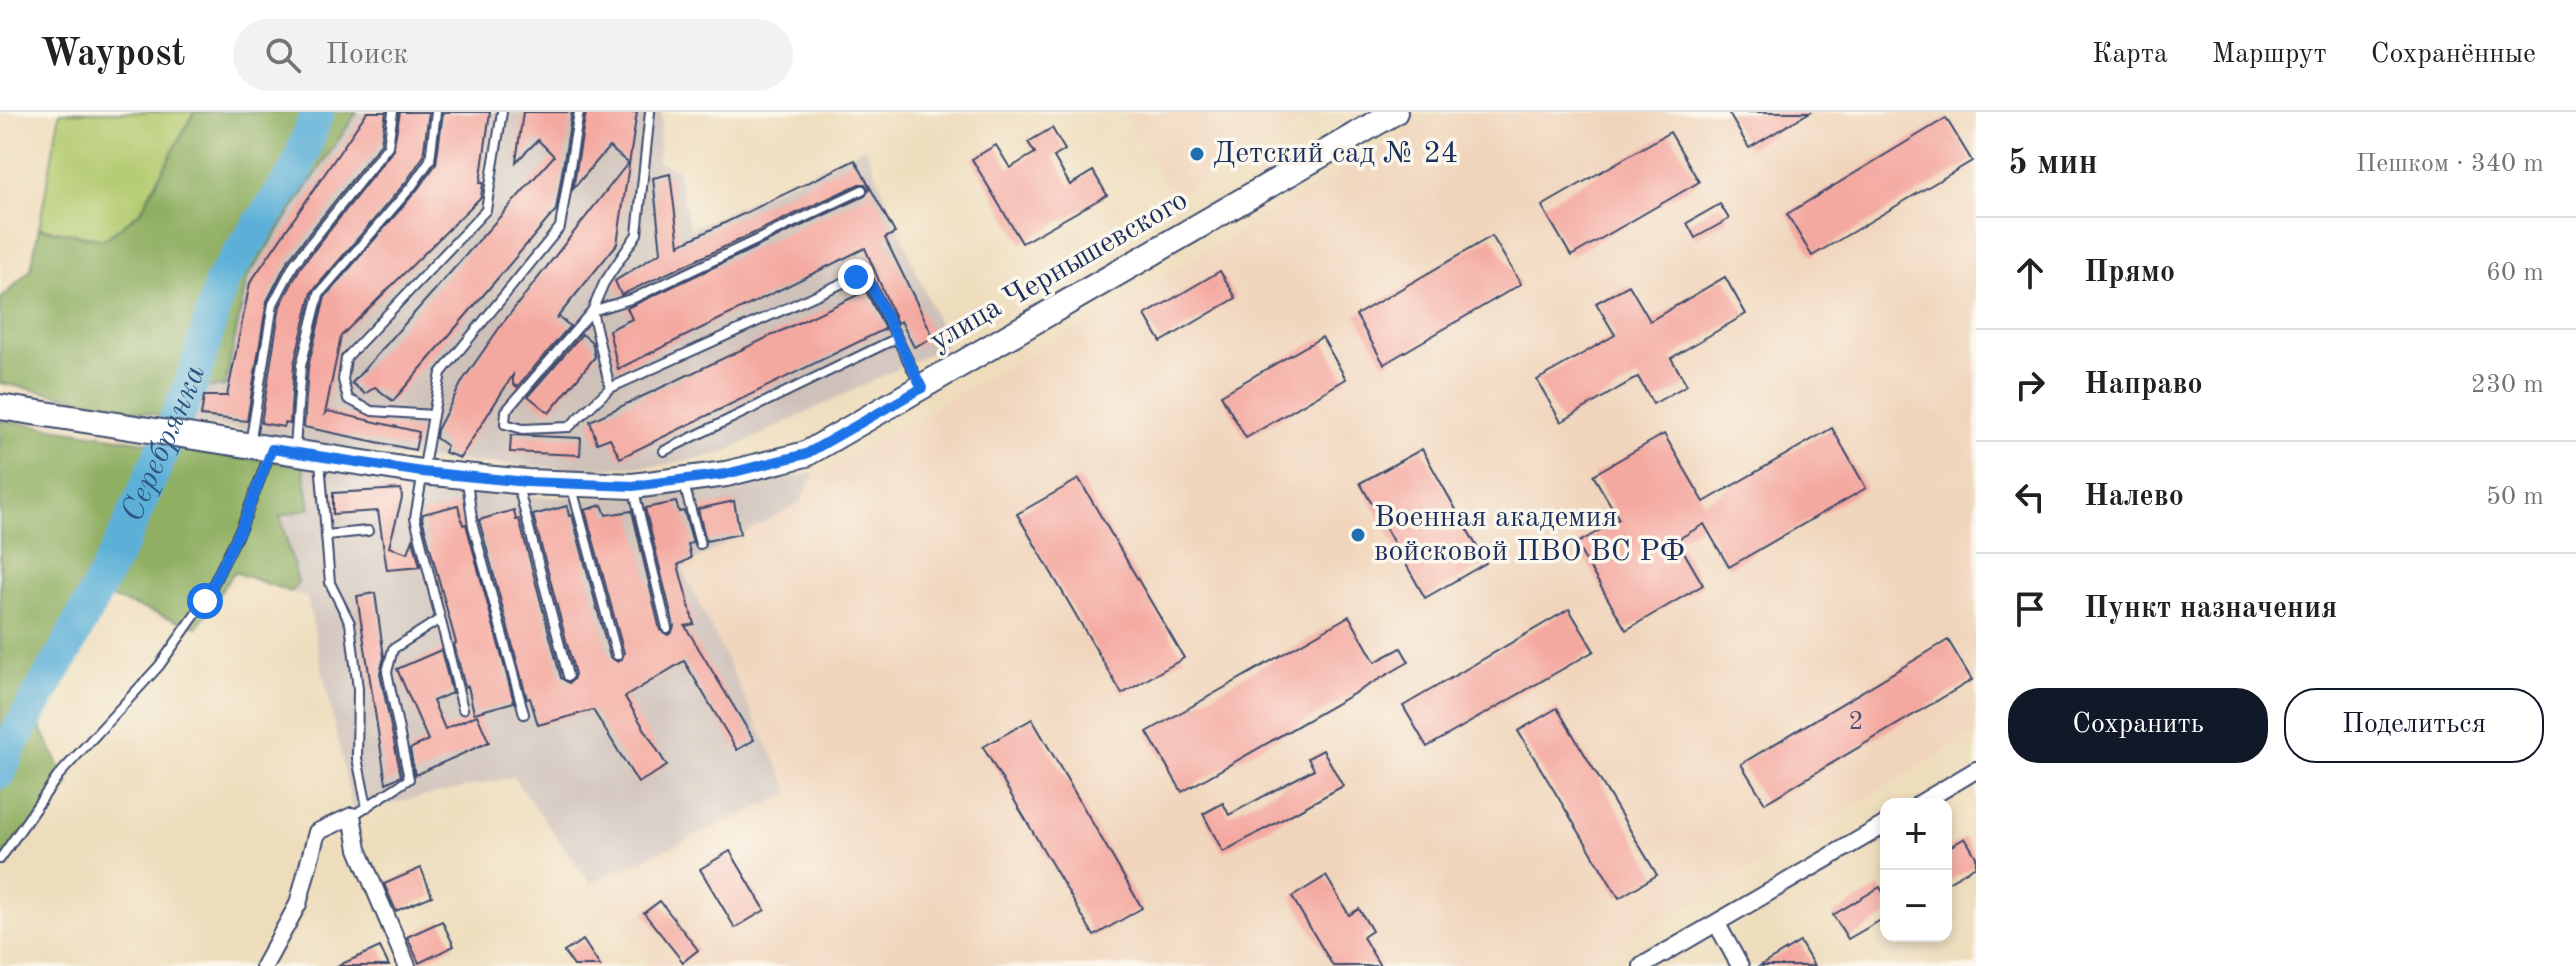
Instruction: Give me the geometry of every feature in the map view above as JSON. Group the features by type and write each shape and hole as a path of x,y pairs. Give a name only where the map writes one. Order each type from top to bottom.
{"street":[{"name":"улица Чернышевского","path":"0,407 422,472 517,481 633,486 726,474 806,454 1395,112"},
{"path":"1929,798 1976,770"},
{"path":"264,966 298,904 317,832 352,816 358,849 407,966"},
{"path":"1642,966 1880,828"},
{"path":"1717,924 1740,966"}],"lane":[{"path":"264,447 273,304 294,264 388,146 393,112"},
{"path":"0,859 58,776 159,666 205,601 242,526 264,447 301,366 319,294 412,186 430,160 436,112"},
{"path":"433,415 372,411 348,399 343,380 346,358 486,210 502,112"},
{"path":"463,709 415,518 441,373 560,227 579,112"},
{"path":"650,112 637,234 604,283 592,311 506,411 505,424 523,429 569,427 610,388 856,277 869,281 922,388"},
{"path":"592,311 634,298 862,190"},
{"path":"592,311 610,388"},
{"path":"664,451 897,338"},
{"path":"320,456 330,583 350,623 358,689 357,758 367,807"},
{"path":"467,476 473,526 524,714"},
{"path":"682,480 700,544"},
{"path":"517,481 568,676"},
{"path":"570,484 617,655"},
{"path":"633,486 667,628"},
{"path":"326,535 368,531"},
{"path":"352,816 409,779 387,672 393,649 440,619"}],"shaded area":[{"path":"357,112 662,112 658,161 677,170 690,229 865,147 947,345 723,453 664,465 567,469 399,457 192,422 199,388 225,386 246,278"},
{"name":"Детский сад № 24","path":"1123,112 1320,112 1172,197"},
{"name":"Военная академия войсковой ПВО ВС РФ","path":"1439,112 1976,112 1976,732 1684,908 1581,966 651,966 590,883 791,793 682,568 800,502 814,474 1069,332"},
{"path":"303,466 439,486 544,497 619,498 814,474 800,502 682,568 791,793 590,883 513,777 353,812 307,598 291,592 298,581 280,516 310,508"}],"green space":[{"path":"60,112 194,112 141,211 104,240 39,228"},
{"path":"194,112 357,112 247,278 225,386 199,388 192,422 0,383 0,300 31,269 39,228 104,240 141,211"},
{"path":"0,420 303,466 310,508 280,516 298,582 291,592 234,572 197,627 105,596 37,720 69,785 0,872"}],"building":[{"path":"367,112 386,112 381,143 288,260 267,301 247,421 201,416 204,396 227,396 250,283"},
{"path":"400,112 429,112 423,157 406,182 312,292 294,364 290,424 285,423 284,427 261,423 280,306 300,268 393,150"},
{"path":"443,112 490,112 480,183 483,183 481,197 341,336 325,414 328,411 419,432 415,450 304,427 308,367 325,297 436,164"},
{"path":"523,112 572,112 556,210 393,401 375,387 365,394 352,383 554,156 538,140 516,162"},
{"path":"586,112 637,112 617,244 556,319 559,317 570,326 517,387 513,384 513,375 460,458 444,452 447,446 436,438 437,430 463,380 502,324 628,163 609,147 573,189"},
{"path":"1728,112 1810,112 1749,148"},
{"path":"1946,118 1972,161 1812,256 1787,214"},
{"path":"1052,128 1065,150 1054,157 1070,185 1093,171 1107,195 1022,243 972,159 996,145 1010,168 1035,153 1028,142"},
{"path":"1670,132 1699,182 1571,256 1542,206"},
{"path":"855,160 895,233 885,238 934,338 914,347 901,321 897,323 865,248 618,369 609,330 632,319 627,308 865,196 869,190 865,184 859,184 621,295 615,281 661,252 653,178 670,174 679,245"},
{"path":"1720,204 1729,219 1695,238 1687,223"},
{"path":"1492,236 1521,284 1384,364 1356,315"},
{"path":"1220,271 1236,298 1161,342 1145,315"},
{"path":"1725,277 1746,314 1671,358 1687,385 1653,404 1638,377 1561,422 1537,380 1615,335 1596,303 1629,285 1650,321"},
{"path":"866,291 885,329 620,458 610,438 597,443 590,421"},
{"path":"582,334 592,342 595,357 549,413 528,396"},
{"path":"1322,337 1346,379 1246,438 1221,395"},
{"path":"1832,428 1866,488 1729,567 1704,524 1677,540 1703,585 1626,630 1576,544 1619,519 1593,475 1664,434 1704,502"},
{"path":"511,435 581,438 580,455 510,452"},
{"path":"1422,449 1486,563 1425,598 1360,483"},
{"path":"1079,479 1184,658 1122,694 1017,514"},
{"path":"401,489 402,498 389,547 408,553 413,539 420,567 387,570 378,511 333,514 333,493"},
{"path":"734,501 740,534 706,541 698,509"},
{"path":"676,502 679,512 684,511 693,543 688,544 691,558 678,565 694,624 685,626 754,740 737,750 684,661 625,697 667,766 638,783 593,710 538,725 530,698 527,699 479,520 514,510 516,520 519,519 561,678 569,683 575,674 533,515 567,506 610,657 618,662 624,653 585,510 602,505 606,515 632,511 660,630 668,635 674,626 645,508"},
{"path":"458,505 463,525 466,524 514,702 474,713 422,518 423,514"},
{"path":"375,593 384,657 380,673 401,776 386,783 357,596"},
{"path":"1569,609 1594,651 1427,747 1403,706"},
{"path":"1349,616 1375,662 1401,648 1409,662 1182,792 1147,732"},
{"path":"1948,640 1972,680 1765,803 1741,764"},
{"path":"441,650 452,693 433,701 445,729 477,715 489,742 415,775 410,749 428,740 397,669"},
{"path":"1557,708 1657,875 1619,898 1518,731"},
{"path":"1032,719 1142,908 1094,936 983,747"},
{"path":"1323,750 1343,786 1223,852 1203,814 1223,803 1229,815 1314,769 1308,758"},
{"path":"1965,838 1976,857 1976,866 1952,880 1952,870 1952,846"},
{"path":"730,851 765,910 735,928 700,869"},
{"path":"421,868 432,896 396,911 384,884"},
{"path":"1326,876 1349,915 1359,909 1372,931 1363,937 1380,966 1333,966 1292,897"},
{"path":"1880,887 1880,920 1848,939 1833,915"},
{"path":"660,901 698,950 683,962 644,913"},
{"path":"442,921 454,946 419,963 407,937"},
{"path":"583,940 600,966 574,966 564,952"},
{"path":"1800,942 1814,966 1760,966"},
{"path":"380,947 389,966 337,966"}],"waterway":[{"name":"Серебрянка","path":"0,772 8,749 66,649 124,538 193,380 222,280 296,171 317,112"}],"place":[{"name":"Детский сад № 24","path":"1197,154"},
{"name":"Военная академия войсковой ПВО ВС РФ","path":"1358,535"}],"route":[{"path":"205,601 242,526 272,449 422,472 527,482 633,486 726,474 806,454 922,388 869,281 856,277"}]}
